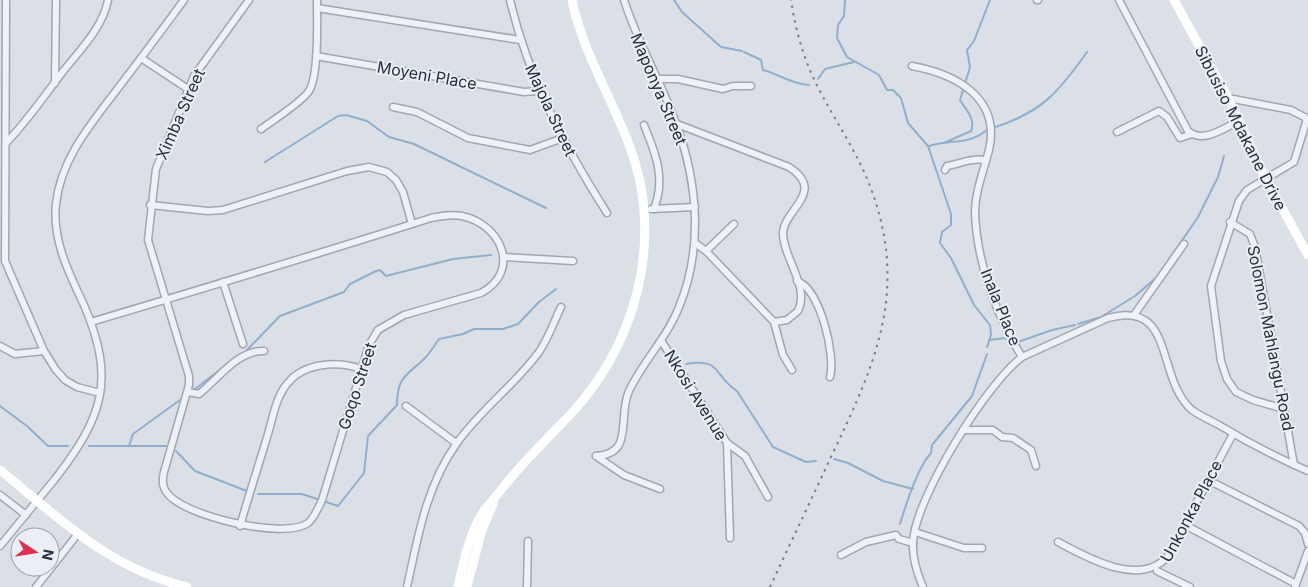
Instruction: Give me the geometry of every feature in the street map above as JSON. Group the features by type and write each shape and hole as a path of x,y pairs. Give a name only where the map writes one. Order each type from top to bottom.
{"street":[{"path":"6,0 3,18 2,83 6,142 2,261 44,351 65,380 77,387 100,393"},
{"path":"55,82 56,0"},
{"path":"6,142 26,121 97,26 108,0"},
{"path":"0,546 74,455 89,431 100,393 101,363 91,322 62,253 57,230 56,203 62,177 76,146 184,0"},
{"name":"Ximba Street","path":"166,300 148,240 150,205 157,162 194,76 249,0"},
{"path":"261,129 310,91 316,56 317,0"},
{"name":"Majola Street","path":"510,0 520,40 539,91 584,179 607,214"},
{"path":"458,587 474,531 486,508 524,461 580,405 612,359 629,320 640,280 649,209 629,141 588,50 572,0"},
{"name":"Maponya Street","path":"624,0 635,32 677,124 689,161 695,208 695,243 681,303 662,342 628,393 619,447 612,454 596,456 624,475 660,489"},
{"path":"1119,0 1169,96 1192,134 1200,137 1208,135 1238,121"},
{"name":"Sibusiso Mdakane Drive","path":"1174,0 1228,98 1267,179 1308,255"},
{"path":"317,8 520,40"},
{"name":"Moyeni Place","path":"316,56 524,92 539,91"},
{"path":"141,58 188,89"},
{"name":"Inala Place","path":"912,66 940,73 969,88 981,101 990,118 991,137 975,207 979,246 987,281 1010,337 1022,357"},
{"path":"657,79 678,79 723,89 733,86 751,86"},
{"path":"1228,98 1290,110 1306,116 1307,119 1294,162 1242,195 1230,222 1214,272 1211,292 1223,368 1227,379 1236,392 1252,400 1284,409"},
{"path":"393,108 417,112 468,138 530,150 563,138"},
{"path":"1117,132 1159,111 1164,112 1180,138 1192,134"},
{"path":"677,124 773,160 789,167 798,174 804,191 798,207 784,226 785,243 800,296 798,311 787,320 774,322"},
{"path":"644,126 654,150 660,176 659,192 649,209"},
{"path":"945,170 947,166 962,163 973,158 986,160"},
{"path":"150,205 215,211 347,171 369,167 387,172 396,180 402,192 412,224"},
{"path":"649,209 695,208"},
{"path":"91,322 412,224 452,215 472,219 494,234 504,257 573,261"},
{"name":"Solomon Mahlangu Road","path":"1230,222 1250,234 1255,247 1294,465"},
{"path":"706,251 734,224"},
{"path":"695,243 706,251 774,322 783,355 792,370"},
{"path":"1134,316 1184,244"},
{"name":"Goqo Street","path":"166,300 189,376 188,392 162,479 164,488 177,502 240,526 296,527 308,523 314,517 322,500 368,345 382,326 404,315 486,290 497,280 504,257"},
{"path":"223,282 243,344"},
{"path":"797,282 805,284 810,290 823,318 832,355 830,377"},
{"path":"407,587 425,508 456,444 491,403 520,376 539,352 561,307"},
{"path":"923,587 916,569 913,543 915,532 936,480 963,430 1010,366 1022,357 1108,318 1120,315 1134,316 1145,320 1158,332 1170,377 1177,392 1193,410 1233,434 1308,471"},
{"name":"Nkosi Avenue","path":"662,342 727,443 730,538"},
{"path":"0,346 15,354 44,351"},
{"path":"188,392 199,394 237,361 256,351 264,351"},
{"path":"240,526 277,404 287,383 299,374 329,364 343,364 361,369"},
{"path":"406,406 456,444"},
{"path":"963,430 990,430 999,433 1002,437 1013,438 1031,450 1036,466"},
{"name":"Unkonka Place","path":"1058,542 1121,576 1133,578 1157,572 1163,565 1233,434"},
{"path":"727,443 745,456 768,497"},
{"path":"0,470 77,535 140,572 187,587"},
{"path":"1208,480 1299,526 1306,533 1308,544"},
{"path":"0,495 26,515"},
{"path":"467,587 482,533 496,497"},
{"path":"1185,525 1296,586 1308,551"},
{"path":"915,532 964,548 982,548"},
{"path":"36,587 77,535"},
{"path":"841,556 866,542 896,535 899,540 913,543"},
{"path":"527,587 528,541"},
{"path":"1157,572 1190,587"}],"waterway":[{"path":"674,0 682,12 721,47 742,51"},
{"path":"845,0 844,16 838,25 837,38 847,57 879,75 887,90 893,90 901,98 908,123 928,146 951,214 951,225 942,232 940,243 951,258 974,305 990,325 991,335 987,347"},
{"path":"946,142 971,131 971,119 960,100 970,67 967,50 974,41 990,0"},
{"path":"744,52 761,60 763,70 796,83 809,85"},
{"path":"993,128 1010,122 1037,108 1067,79 1087,52"},
{"path":"818,79 825,69 854,62"},
{"path":"265,162 338,116 346,115 367,121 389,137 414,144 546,208"},
{"path":"929,146 966,140 980,135 987,130"},
{"path":"1078,324 1101,317 1135,296 1157,277 1198,217 1218,177 1224,156"},
{"path":"244,353 280,316 344,292 350,284 376,271 380,270 386,276 453,259 491,255"},
{"path":"258,494 302,494 338,506 364,473 368,436 397,405 399,388 404,378 426,357 439,339 463,334 474,329 503,329 518,324 539,302 556,289"},
{"path":"1015,343 1052,330 1075,325"},
{"path":"990,340 1005,338 1009,340"},
{"path":"900,524 912,487 931,453 932,445 972,396 987,354"},
{"path":"195,389 238,356"},
{"path":"686,364 706,363 716,369 729,385 737,391 773,447 806,462 816,461"},
{"path":"89,446 129,446 133,434 180,400"},
{"path":"0,406 27,426 48,446 68,446"},
{"path":"129,446 166,446"},
{"path":"176,451 195,471 247,491"},
{"path":"834,459 848,463 883,481 913,489"}],"railway":[{"path":"770,587 861,390 882,326 887,293 887,260 882,224 870,186 860,162 810,71 798,36 791,0"}]}
